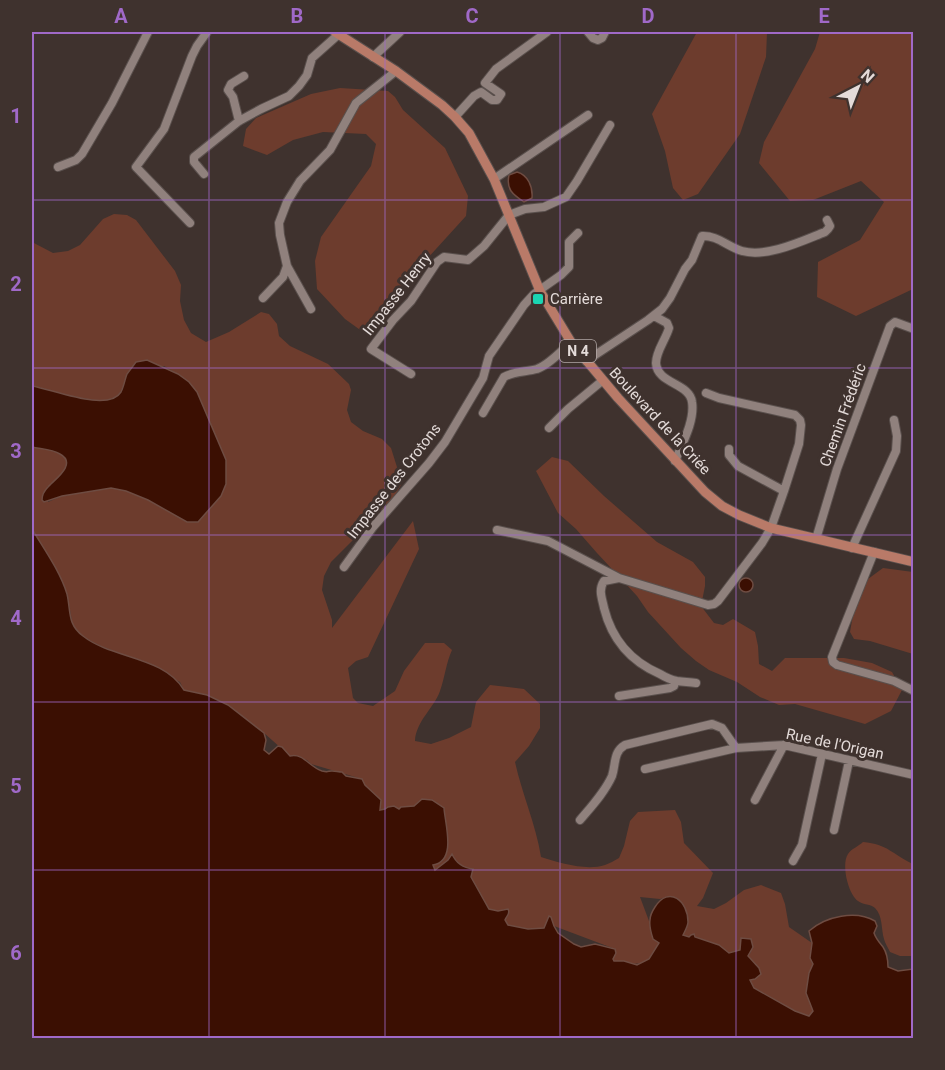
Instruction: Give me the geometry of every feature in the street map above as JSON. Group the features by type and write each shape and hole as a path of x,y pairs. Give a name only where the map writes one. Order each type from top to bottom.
{"main road":[{"name":"Boulevard de la Criée","path":"337,33 396,71 442,105 469,133 494,179 540,291 571,342 602,381 705,492 722,506 771,528 914,562"}],"street":[{"path":"58,167 76,160 82,154 112,103 148,32"},
{"path":"190,224 136,167 166,125 192,56 207,32"},
{"path":"373,57 400,32"},
{"path":"455,117 474,96 481,92 492,100 497,100 501,94 485,83 496,69 547,32"},
{"path":"588,32 598,40 605,32"},
{"path":"204,174 194,162 194,157 239,121 289,96 307,75 312,57 337,33"},
{"path":"311,309 287,266 279,223 286,202 300,181 330,150 356,102 396,71"},
{"path":"239,121 233,97 228,90 231,84 244,76"},
{"path":"494,179 588,115"},
{"path":"509,215 525,209 544,207 566,197 610,124"},
{"name":"Impasse Henry","path":"411,374 371,349 411,301 437,262 444,257 468,260 484,246 509,215"},
{"path":"586,361 662,309 692,260 702,236 709,236 740,251 755,254 791,245 825,232 830,226 827,220"},
{"name":"Impasse des Crotons","path":"344,567 373,526 445,442 483,378 489,356 524,305 570,267 569,242 578,233"},
{"path":"263,298 283,277 287,266"},
{"path":"654,316 667,323 669,328 656,365 663,376 686,390 693,404 690,423 675,461"},
{"name":"Chemin Frédéric","path":"816,539 837,469 890,326 895,322 914,329"},
{"path":"483,413 504,377 537,369 547,364 571,342"},
{"path":"549,428 602,381"},
{"path":"497,530 548,541 619,578 708,605 714,604 762,543 771,528 799,444 801,425 795,415 706,393"},
{"path":"852,548 897,452 894,420"},
{"path":"729,449 729,455 738,466 784,491"},
{"path":"874,552 832,657 837,665 894,681 914,691"},
{"path":"619,578 604,581 600,592 609,624 618,641 635,661 645,668 675,681 696,683"},
{"path":"619,696 670,688 674,686 675,681"},
{"path":"580,820 608,783 613,774 616,753 625,745 712,724 722,728 736,748"},
{"path":"755,800 784,746"},
{"name":"Rue de l'Origan","path":"645,769 736,748 784,746 914,775"},
{"path":"793,861 802,845 822,754"},
{"path":"834,830 849,760"}],"shaded area":[{"path":"697,32 767,32 766,57 740,134 698,194 683,200 673,188 665,151 652,114"},
{"path":"820,32 913,32 913,289 856,316 817,297 818,262 860,240 884,202 861,181 813,200 790,201 759,163 764,142 815,49"},
{"path":"340,88 388,91 403,110 445,148 468,196 466,216 416,271 397,302 373,329 363,332 345,319 317,289 315,261 321,237 371,166 376,144 366,134 323,132 293,140 267,155 243,146 246,129 256,118 311,94"},
{"path":"517,172 527,179 532,190 532,198 524,202 513,194 508,184 509,175"},
{"path":"114,214 127,215 136,220 175,271 181,285 180,301 184,320 191,333 206,342 229,332 261,312 269,314 277,324 279,336 290,346 328,364 349,384 351,390 347,410 351,422 363,431 382,439 391,448 402,483 386,507 331,562 324,576 322,590 332,620 332,628 413,521 419,549 368,657 356,661 348,668 353,698 358,703 373,706 395,691 404,671 425,643 444,643 452,650 440,691 418,727 415,741 431,744 471,727 476,702 490,685 524,689 540,704 540,728 529,746 515,762 541,857 581,867 605,865 619,858 630,821 638,812 675,810 681,822 684,843 713,873 703,898 697,906 714,909 744,890 761,885 781,893 789,927 812,943 810,958 813,966 807,984 810,1004 814,1011 809,1016 795,1011 754,988 750,980 760,974 759,968 748,956 751,952 740,944 740,950 729,953 713,943 683,935 668,897 660,899 640,897 653,939 660,943 651,957 642,963 614,961 615,949 554,926 551,917 544,928 528,929 508,925 505,921 507,909 498,911 489,909 471,877 473,869 463,868 450,856 435,871 433,865 443,861 447,847 444,808 432,800 422,799 414,806 399,810 394,806 380,810 381,800 365,785 362,779 290,756 264,733 207,695 184,690 180,682 83,637 73,626 67,594 58,573 32,529 32,447 57,452 65,458 66,467 63,472 47,487 48,502 62,496 111,488 148,500 187,522 198,522 221,496 189,382 178,374 164,366 127,374 119,393 107,400 87,399 32,386 32,242 53,253 68,251 80,245 103,219"},
{"path":"147,360 178,374 197,392 226,460 226,484 221,496 198,522 187,522 148,500 111,488 62,496 44,502 42,496 44,492 63,472 67,462 57,452 32,447 32,386 92,400 114,398 121,392 127,374 136,362"},
{"path":"552,457 568,461 657,542 693,562 705,577 701,606 714,623 723,625 733,619 755,632 759,664 772,671 785,658 844,658 872,663 892,672 902,690 891,711 865,724 795,704 779,705 709,670 696,661 648,612 637,596 576,529 558,513 536,471"},
{"path":"32,529 60,577 67,594 70,617 74,627 83,636 95,644 164,670 184,690 207,695 228,705 264,733 266,740 264,750 269,754 278,746 282,747 290,756 303,758 322,771 342,772 346,776 362,779 365,785 381,800 380,810 394,806 399,809 414,806 422,799 432,800 444,808 447,849 445,857 433,865 435,870 452,854 466,868 473,869 471,877 489,909 498,911 508,909 509,914 505,920 508,925 528,929 544,928 549,916 558,933 574,944 581,947 595,944 615,949 614,961 637,965 649,959 659,943 653,939 650,930 650,918 655,907 660,900 666,897 677,898 687,914 688,924 683,935 689,937 694,934 695,937 719,945 729,953 740,950 741,938 751,939 753,947 748,956 759,968 761,974 750,980 754,988 795,1011 809,1016 813,1011 806,993 813,964 810,958 812,943 809,931 832,918 850,915 867,918 875,921 877,926 874,933 883,947 888,967 898,971 913,969 913,1038 32,1038"},
{"path":"883,568 913,572 913,654 870,641 854,639 850,632 853,615 868,579"},
{"path":"746,578 751,580 753,585 751,590 746,592 741,590 739,585 741,580"},
{"path":"863,842 885,847 913,864 913,956 900,956 890,952 884,941 878,911 858,901 851,892 845,871 846,859 849,852"}],"place":[{"name":"Carrière","path":"538,299"}]}
